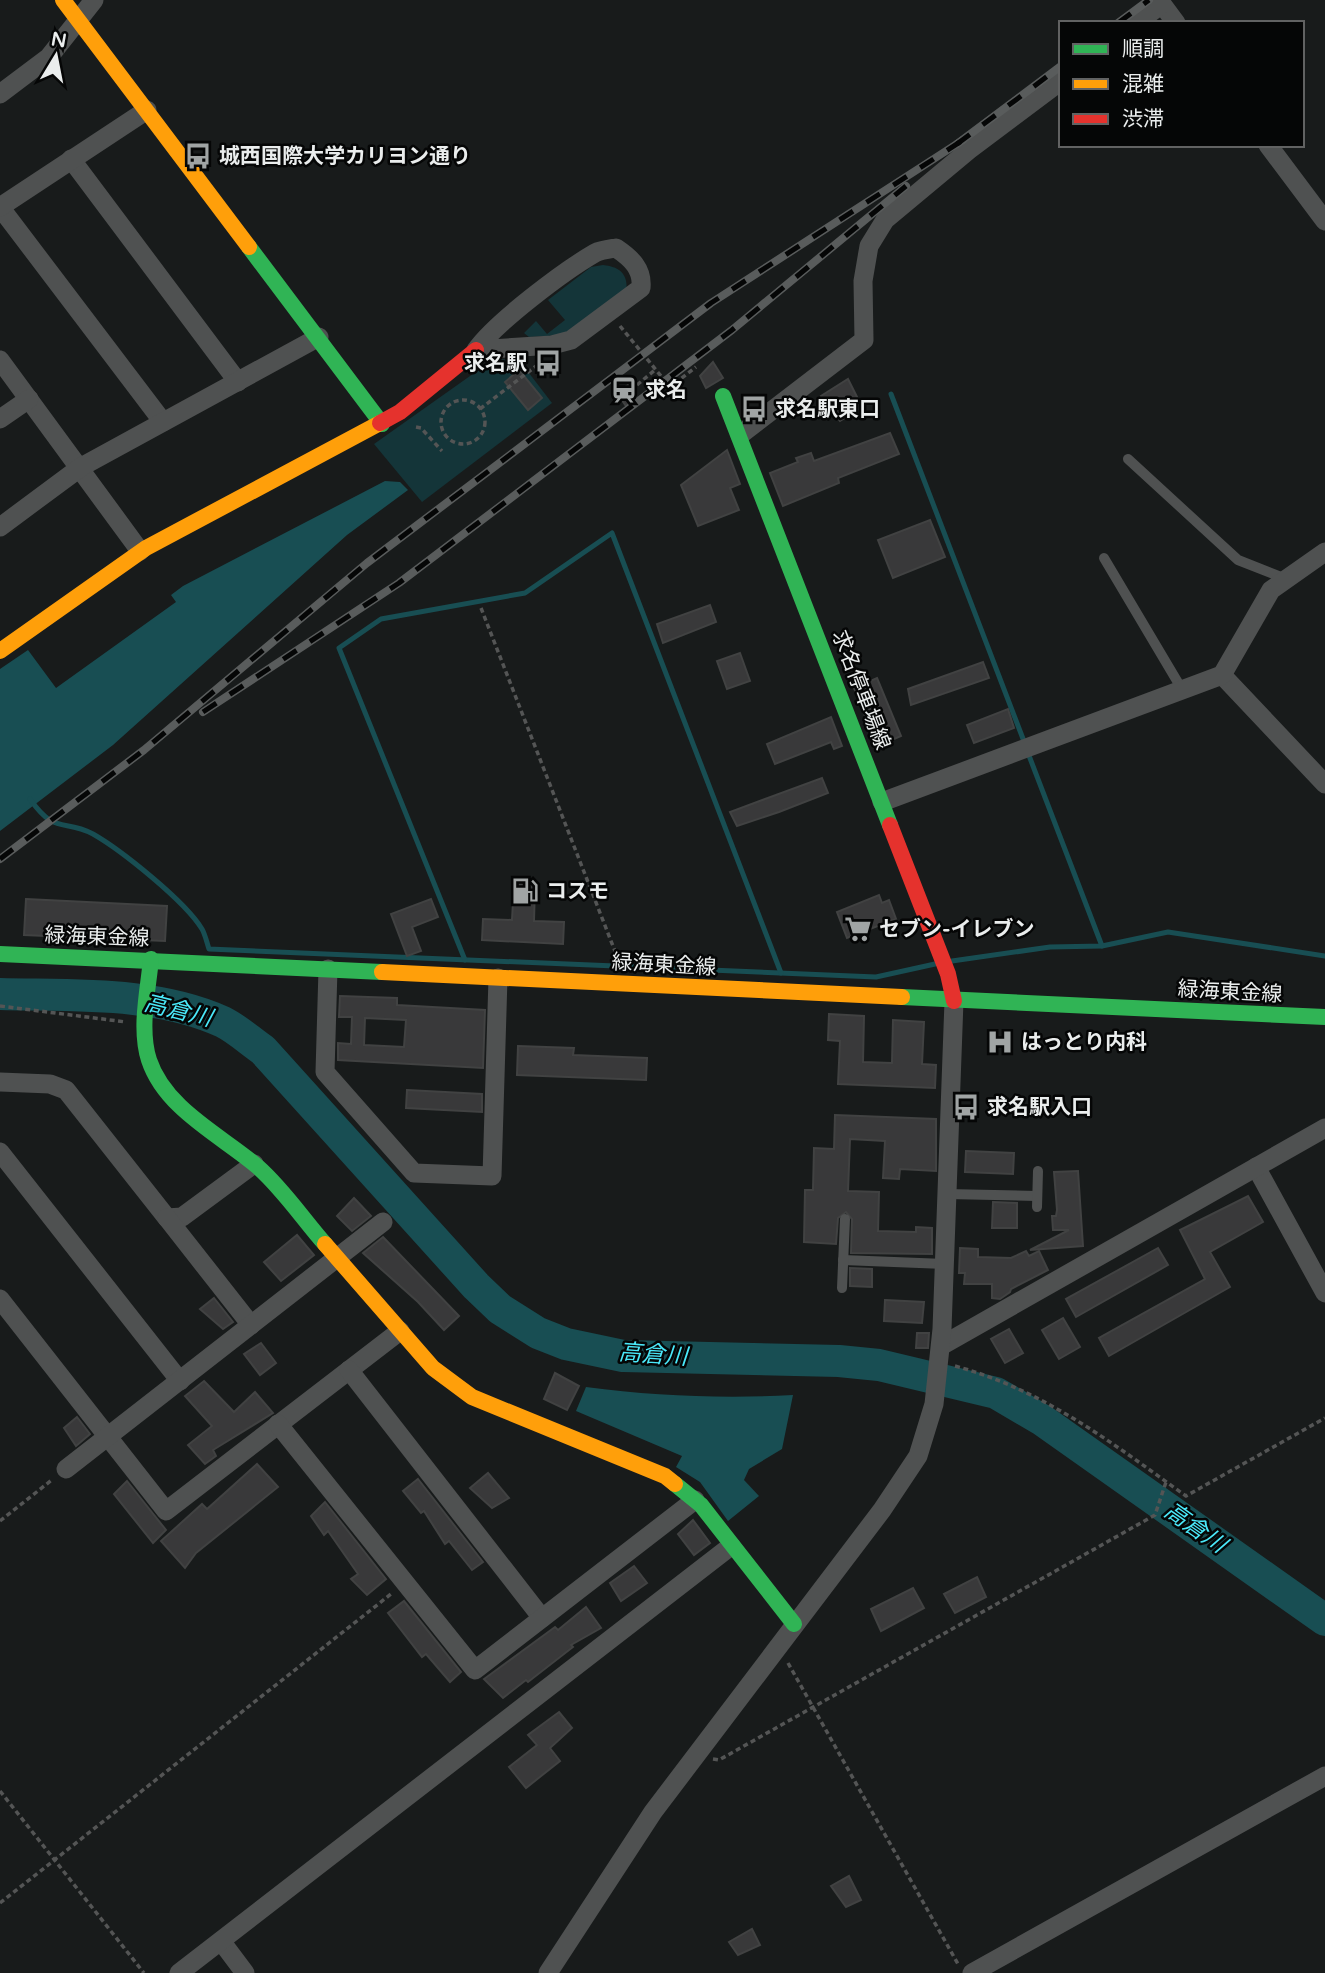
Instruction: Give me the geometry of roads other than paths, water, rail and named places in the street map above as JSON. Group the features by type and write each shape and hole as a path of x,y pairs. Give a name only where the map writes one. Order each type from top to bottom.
{"street":[{"path":"63,0 382,424"},
{"path":"0,94 37,68 94,0"},
{"path":"1139,21 1161,2 1175,21"},
{"path":"740,435 864,340 861,314 869,246 885,220 969,150 1059,82"},
{"path":"147,110 0,207 163,422"},
{"path":"1270,147 1325,221"},
{"path":"71,159 238,382"},
{"path":"0,652 140,551 401,412 476,350 486,336 510,316 597,252 617,248 631,258 642,277 641,288 571,340 552,345 476,350"},
{"path":"0,527 81,467 319,337"},
{"path":"0,360 140,551"},
{"name":"求名停車場線","path":"723,396 948,974 954,1001"},
{"path":"0,419 29,399"},
{"path":"882,802 1222,675 1271,590 1325,552"},
{"path":"1222,675 1325,784"},
{"name":"緑海東金線","path":"0,954 151,959 628,985 1325,1017"},
{"path":"151,959 146,1022 149,1061 160,1082 179,1105 254,1164 433,1368 472,1397 665,1476 695,1500 794,1624"},
{"path":"328,969 325,1072 414,1173 492,1176 498,978"},
{"path":"548,1973 653,1812 882,1510 911,1467 928,1428 940,1358 954,1001"},
{"path":"0,1082 50,1084 66,1090 251,1325"},
{"path":"940,1358 1325,1128"},
{"path":"0,1152 180,1381"},
{"path":"167,1218 182,1217 254,1164"},
{"path":"1256,1167 1325,1293"},
{"path":"66,1469 383,1222"},
{"path":"0,1299 166,1511 401,1331"},
{"path":"349,1370 542,1618"},
{"path":"278,1424 475,1670 695,1500"},
{"path":"179,1973 731,1546"},
{"path":"972,1973 1325,1776"},
{"path":"221,1941 245,1973"}],"lane":[{"path":"1128,459 1238,560 1286,579"},
{"path":"1104,558 1183,691"},
{"path":"947,1194 1037,1202 1038,1171"},
{"path":"842,1288 845,1219"},
{"path":"843,1260 944,1264"}],"waterway":[{"path":"891,394 1025,744"},
{"path":"465,960 339,648 381,619 525,593 612,533 781,973"},
{"path":"952,961 1050,947 1102,946 1028,753"},
{"path":"30,799 53,822 93,834 152,877 194,918 203,931 209,949 876,977 935,964"},
{"path":"1102,946 1168,932 1325,956"},
{"name":"高倉川","path":"0,994 142,1000 197,1012 233,1028 263,1050 476,1286 500,1309 538,1333 566,1344 623,1356 839,1361 879,1365 996,1393 1042,1420 1325,1620"}],"railway":[{"path":"1121,21 1149,0"},
{"path":"957,144 1059,68"},
{"path":"0,859 144,750 367,563 711,303 963,140"},
{"path":"203,712 399,583 732,330 906,186"}],"place":[{"name":"城西国際大学カリヨン通り","path":"198,156"},
{"name":"求名駅","path":"548,363"},
{"name":"求名","path":"624,390"},
{"name":"求名駅東口","path":"754,409"},
{"name":"コスモ","path":"525,891"},
{"name":"セブン-イレブン","path":"858,929"},
{"name":"はっとり内科","path":"1000,1042"},
{"name":"求名駅入口","path":"966,1107"}]}
